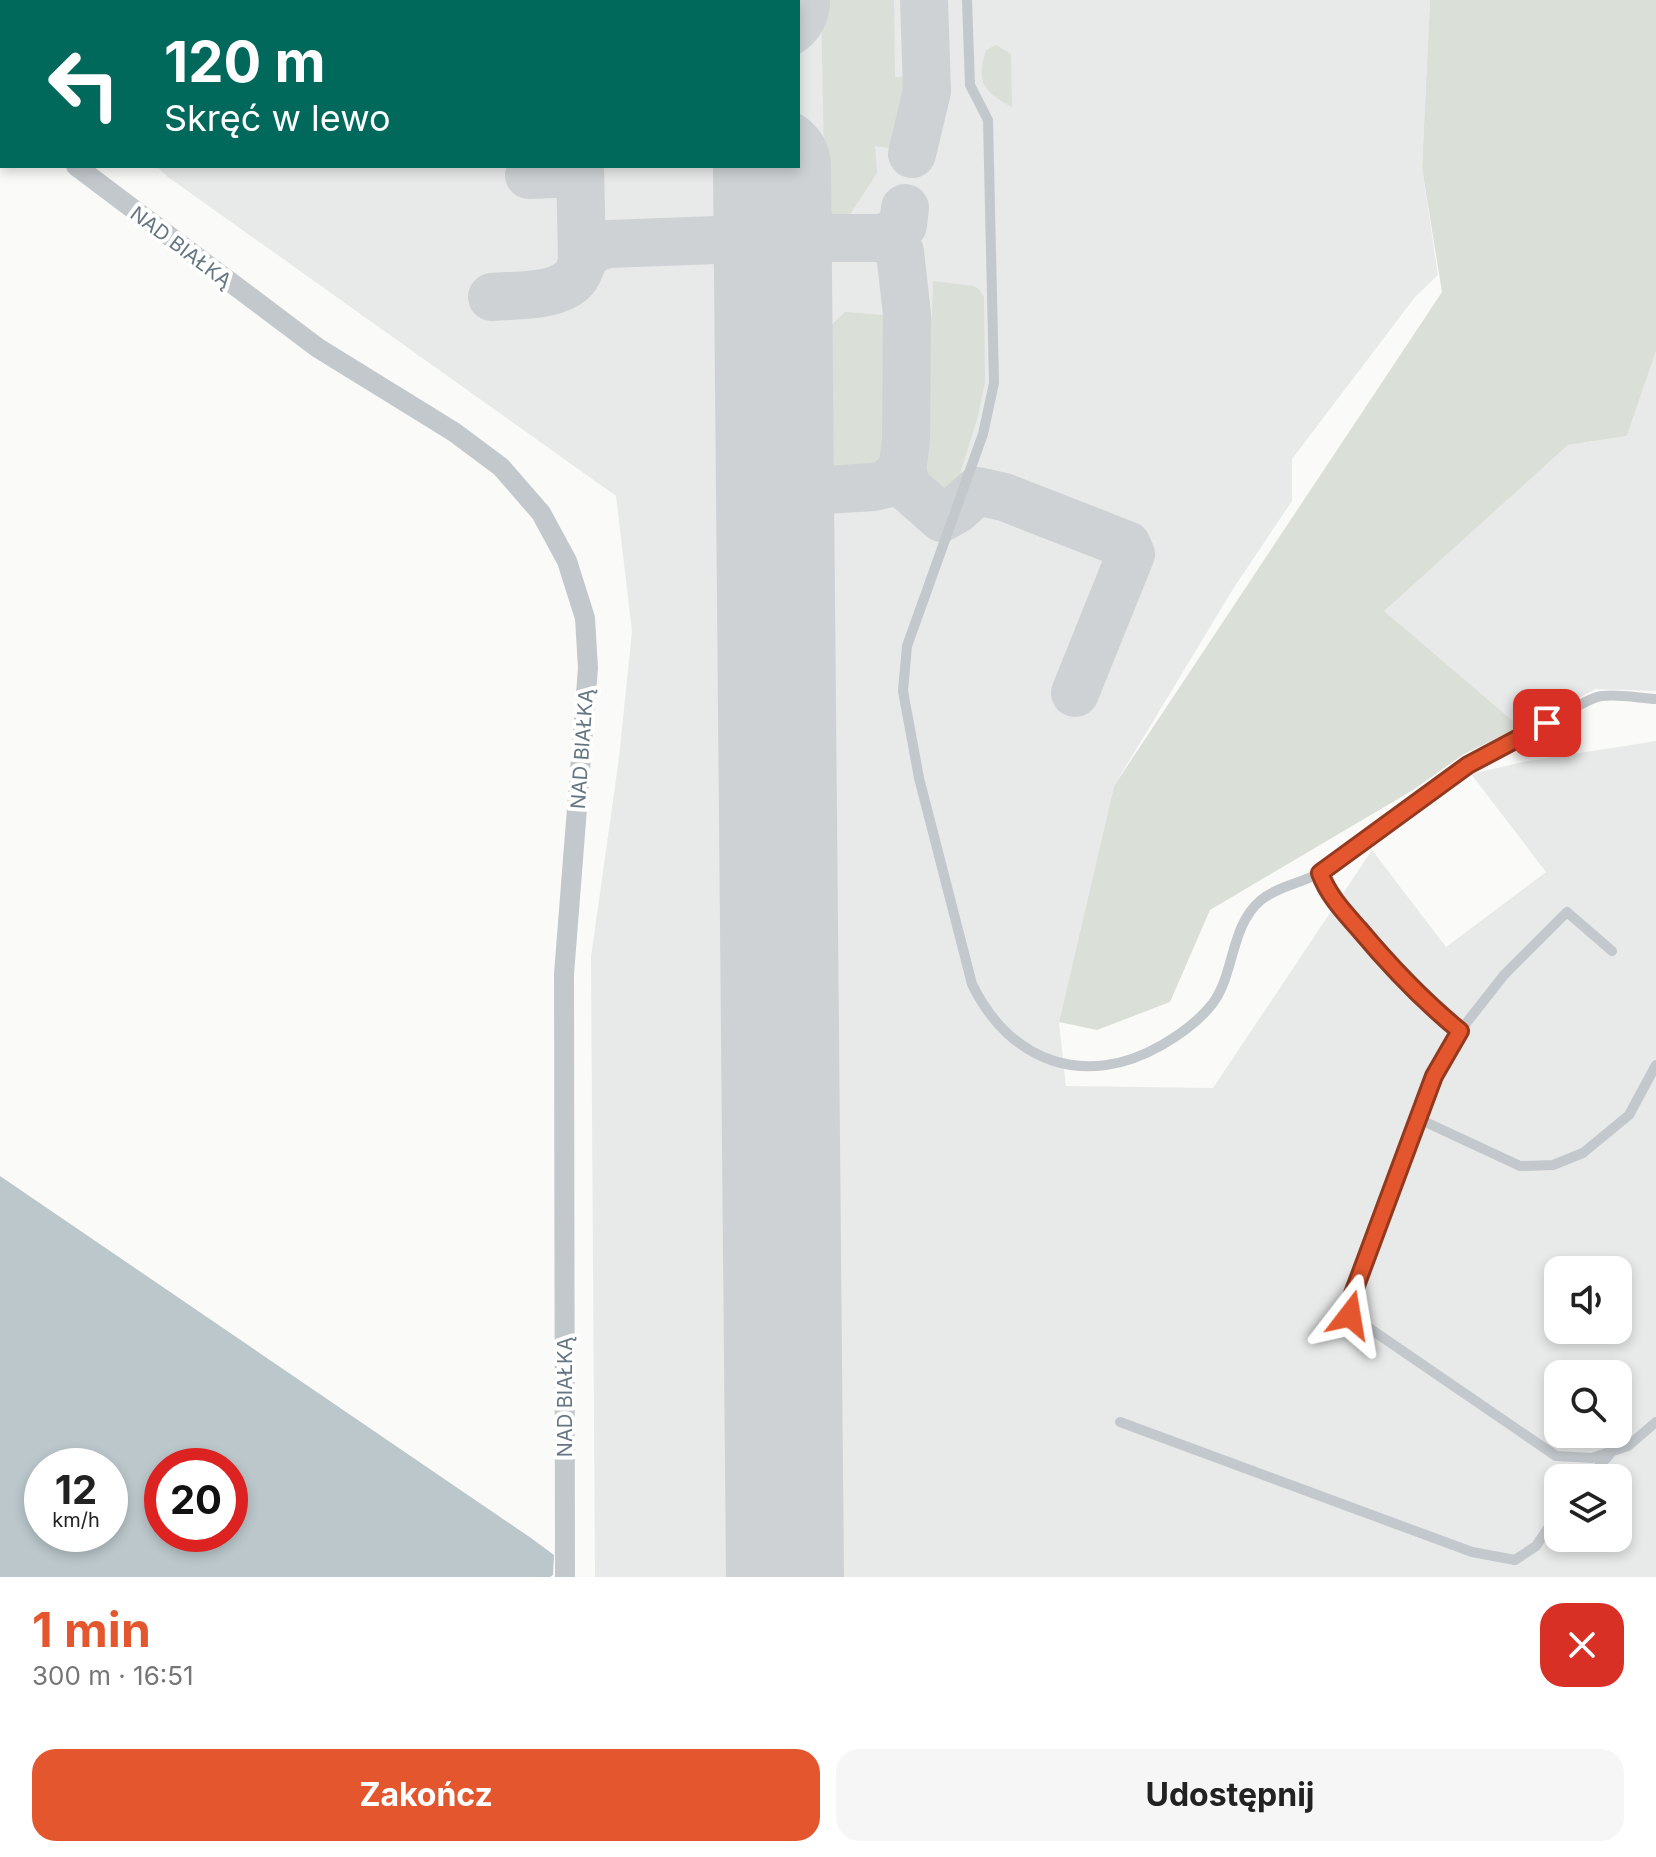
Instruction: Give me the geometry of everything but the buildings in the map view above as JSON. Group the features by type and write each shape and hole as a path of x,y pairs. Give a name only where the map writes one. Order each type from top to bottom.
{"street":[{"name":"NAD BIAŁKĄ","path":"79,168 318,348 454,432 501,467 541,513 567,561 585,618 588,668 564,974 565,1577"}],"lane":[{"path":"967,0 970,85 988,120 994,383 983,434 907,646 903,691 919,778 972,984 988,1015 1002,1031 1023,1047 1054,1061 1095,1067 1131,1060 1172,1039 1213,1003 1243,924 1254,907 1268,895 1320,873 1468,765 1600,696 1656,699"},
{"path":"1320,873 1327,891 1379,953 1415,993 1460,1031"},
{"path":"1612,951 1567,912 1504,975 1460,1031 1434,1076 1351,1299 1350,1315 1556,1456 1592,1458 1628,1446 1656,1422"},
{"path":"1419,1119 1520,1166 1553,1165 1583,1153 1629,1115 1656,1065"},
{"path":"1120,1422 1472,1552 1515,1560 1536,1546 1544,1534"},
{"path":"1602,1464 1615,1450"}],"shaded area":[{"path":"800,0 1430,0 1422,168 1438,275 1415,297 1292,459 1292,501 1233,589 1114,786 1059,1022 1066,1086 1213,1088 1372,850 1446,947 1546,872 1471,774 1523,762 1656,741 1656,1577 595,1577 591,957 619,758 632,631 616,496 158,168 800,168"},
{"path":"821,0 894,0 895,77 907,77 907,108 889,148 875,146 877,173 845,222 835,226 828,221 825,211"},
{"path":"1430,0 1656,0 1656,351 1627,436 1568,445 1384,611 1520,727 1464,754 1413,790 1210,910 1170,1002 1097,1030 1059,1022 1114,786 1442,292 1422,168"},
{"path":"996,45 1011,54 1012,107 988,91 982,78 986,50"},
{"path":"933,281 973,286 984,297 985,382 978,416 951,503 928,495 918,480 914,446 914,313 932,316"},
{"path":"845,312 897,316 897,443 895,458 889,468 829,474 826,330"},
{"path":"1656,351 1656,691 1596,689 1520,727 1383,611 1568,445 1627,436"},
{"path":"0,1176 531,1538 554,1555 553,1575 0,1577"}],"taxiway":[{"path":"912,154 927,91 924,0"},
{"path":"529,175 554,174 567,168"},
{"path":"580,168 582,259"},
{"path":"492,297 540,294 558,289 573,280 589,253 608,244 879,238 888,236 903,225 905,208"},
{"path":"776,493 874,487 886,484 902,471 906,441 907,314 900,252 890,242 879,238"},
{"path":"902,471 908,488 942,518 977,491 1004,497 1127,545 1131,554 1075,693"}],"runway":[{"path":"772,168 785,1577"}],"route":[{"path":"1350,1315 1351,1299 1434,1076 1460,1031 1415,993 1379,953 1327,891 1320,873 1468,765 1547,723"}]}
